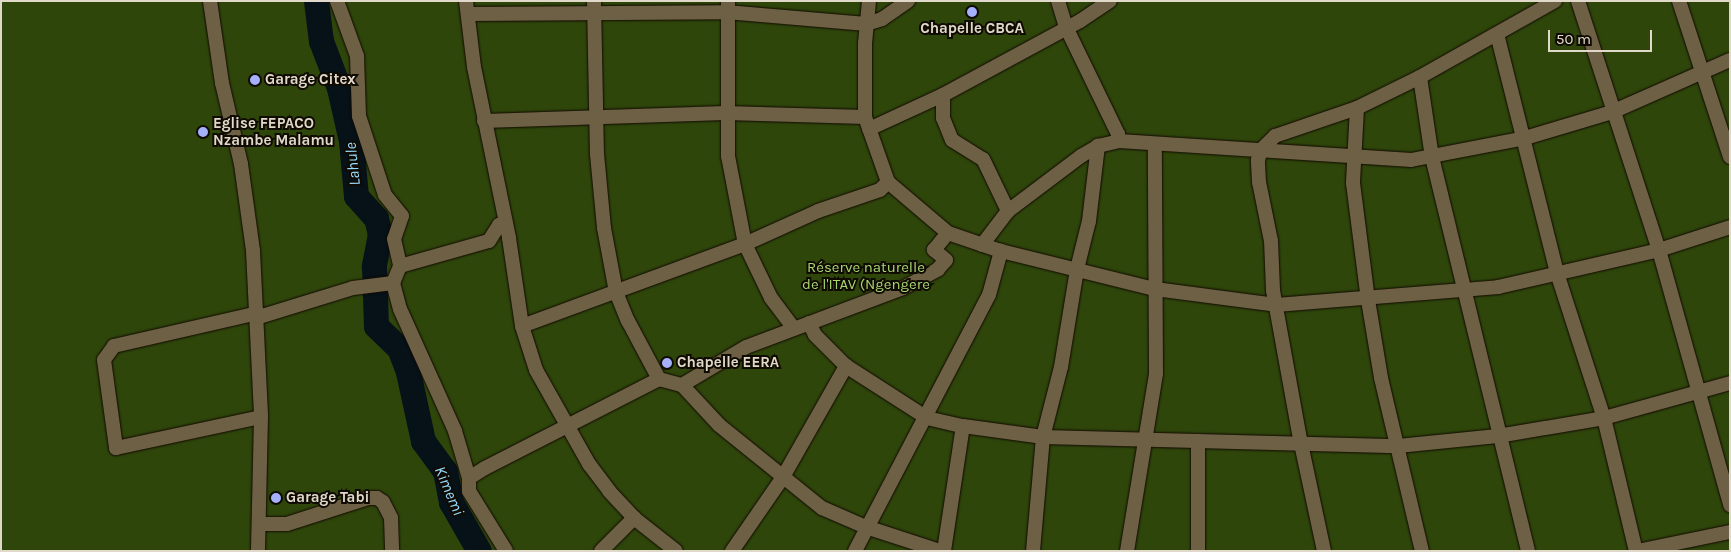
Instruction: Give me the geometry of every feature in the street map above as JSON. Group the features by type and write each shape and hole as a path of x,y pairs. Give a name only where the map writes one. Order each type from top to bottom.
{"street":[{"path":"210,1 222,83 241,164 258,315 261,417 258,551"},
{"path":"337,1 357,56 359,116 385,195 402,216 394,239 400,266 393,283 400,308 455,431 470,478 469,491 506,551"},
{"path":"869,1 866,24 867,123 888,182 948,232 1001,251 1156,289 1276,305 1368,300 1462,288 1498,287 1558,276 1660,250 1730,228"},
{"path":"676,551 634,518 589,464 536,370 522,326 506,224 484,121 467,8 594,6 727,7 866,24 882,19 908,1"},
{"path":"1058,1 1066,27 1118,134 1119,141"},
{"path":"484,121 725,113 867,123 943,95 1110,1"},
{"path":"1324,551 1300,443 1276,305 1271,242 1259,182 1258,160 1261,150 1275,136 1357,108 1420,77 1555,1"},
{"path":"1578,1 1612,112 1660,250 1697,393 1730,505"},
{"path":"1679,1 1730,157"},
{"path":"594,6 600,200 616,292 659,378"},
{"path":"727,7 725,113 728,156 745,244 771,298 794,328"},
{"path":"1497,34 1525,138 1558,276 1604,418 1637,551 1730,532"},
{"path":"982,245 1008,211 1098,146 1119,141 1354,158 1411,160 1525,138 1612,112 1730,60"},
{"path":"1420,77 1432,157 1498,436 1528,551"},
{"path":"943,95 944,118 952,140 983,159 1008,211"},
{"path":"1357,108 1354,158 1357,223 1368,300 1381,378 1422,551"},
{"path":"1127,551 1143,440 1156,373 1156,144"},
{"path":"1033,551 1043,437 1061,367 1077,270 1089,221 1098,146"},
{"path":"522,326 745,244 818,211 880,190 888,182"},
{"path":"400,266 489,241 499,225 506,224"},
{"path":"682,385 746,347 903,288 938,269 946,260 934,250 948,232"},
{"path":"855,551 866,527 927,418 988,295 1001,251"},
{"path":"261,417 116,448 104,360 114,346 258,315 362,287 393,283"},
{"path":"809,323 815,335 846,366 927,418 963,426 1043,437 1398,446 1498,436 1604,418 1730,383"},
{"path":"732,551 782,477 846,366"},
{"path":"470,478 659,378 682,385 718,425 822,508 866,527 940,551"},
{"path":"944,551 963,426"},
{"path":"1198,441 1198,551"},
{"path":"259,524 287,524 368,498 378,498 384,502 391,518 392,551"},
{"path":"601,551 634,518"}],"green space":[{"name":"Réserve naturelle de l'ITAV (Ngengere","path":"1,1 1730,1 1730,551 1,551"}],"waterway":[{"name":"Lahule","path":"316,1 321,41 339,88 351,141 356,196 376,218 380,234 374,266 376,326 399,348 408,372 423,441 445,471 451,502 479,551"}],"place":[{"name":"Chapelle CBCA","path":"972,12"},
{"name":"Garage Citex","path":"255,80"},
{"name":"Eglise FEPACO Nzambe Malamu","path":"203,132"},
{"name":"Chapelle EERA","path":"667,363"},
{"name":"Garage Tabi","path":"276,498"}],"water label":[{"name":"Kimemi","path":"449,491"}]}
